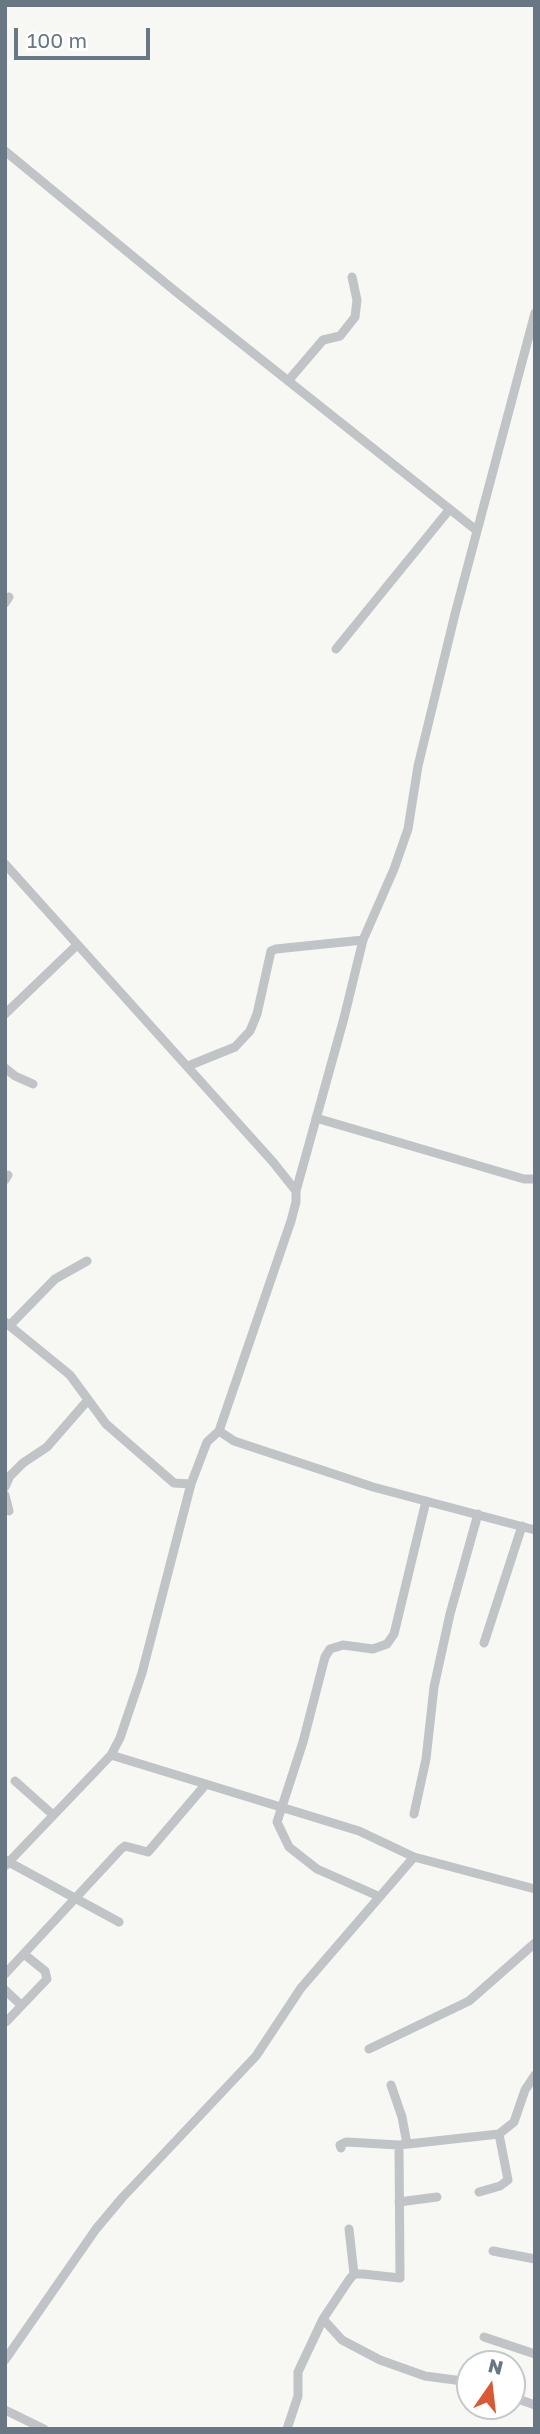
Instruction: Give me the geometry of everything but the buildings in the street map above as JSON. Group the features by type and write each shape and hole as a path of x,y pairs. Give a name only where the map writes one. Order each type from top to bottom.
{"street":[{"path":"5,152 476,530"},
{"path":"288,381 323,340 340,336 355,317 356,300 352,277"},
{"path":"119,1922 77,1897 6,1862 111,1755 120,1738 142,1673 191,1484 207,1442 219,1431 291,1221 296,1191 363,940 398,861 408,830 418,766 476,530 535,313"},
{"path":"336,649 449,510"},
{"path":"5,864 274,1162 296,1191"},
{"path":"188,1066 234,1047 250,1031 257,1014 271,951 363,940"},
{"path":"5,1014 77,945"},
{"path":"5,1068 33,1084"},
{"path":"316,1118 524,1179 535,1179"},
{"path":"87,1261 55,1279 7,1324 70,1375 106,1424 174,1483 191,1484"},
{"path":"5,1487 10,1476 23,1463 47,1447 88,1400"},
{"path":"219,1431 234,1441 373,1487 535,1530"},
{"path":"5,1495 9,1511"},
{"path":"378,1896 317,1869 289,1847 277,1822 303,1742 325,1657 330,1649 343,1645 373,1649 387,1643 394,1634 426,1501"},
{"path":"414,1814 426,1759 434,1687 450,1614 478,1514"},
{"path":"484,1643 522,1526"},
{"path":"111,1755 359,1831 414,1857 535,1889"},
{"path":"15,1781 52,1814"},
{"path":"5,1974 121,1849 125,1846 144,1852 155,1846 206,1784"},
{"path":"5,2360 96,2229 256,2056 301,1988 414,1857"},
{"path":"369,2049 469,2001 535,1943"},
{"path":"6,2022 44,1983 47,1975 24,1954"},
{"path":"5,1990 21,2005"},
{"path":"341,2148 340,2146 346,2143 403,2145 499,2134 514,2122 525,2090 535,2075"},
{"path":"354,2274 400,2278 402,2117 391,2085"},
{"path":"479,2192 500,2186 508,2180 499,2134"},
{"path":"399,2202 437,2197"},
{"path":"287,2429 298,2396 298,2372 323,2319 354,2274 349,2228"},
{"path":"493,2251 535,2259"},
{"path":"323,2319 342,2340 380,2361 425,2376 456,2380"},
{"path":"484,2337 535,2354"},
{"path":"5,2410 44,2429"}]}
